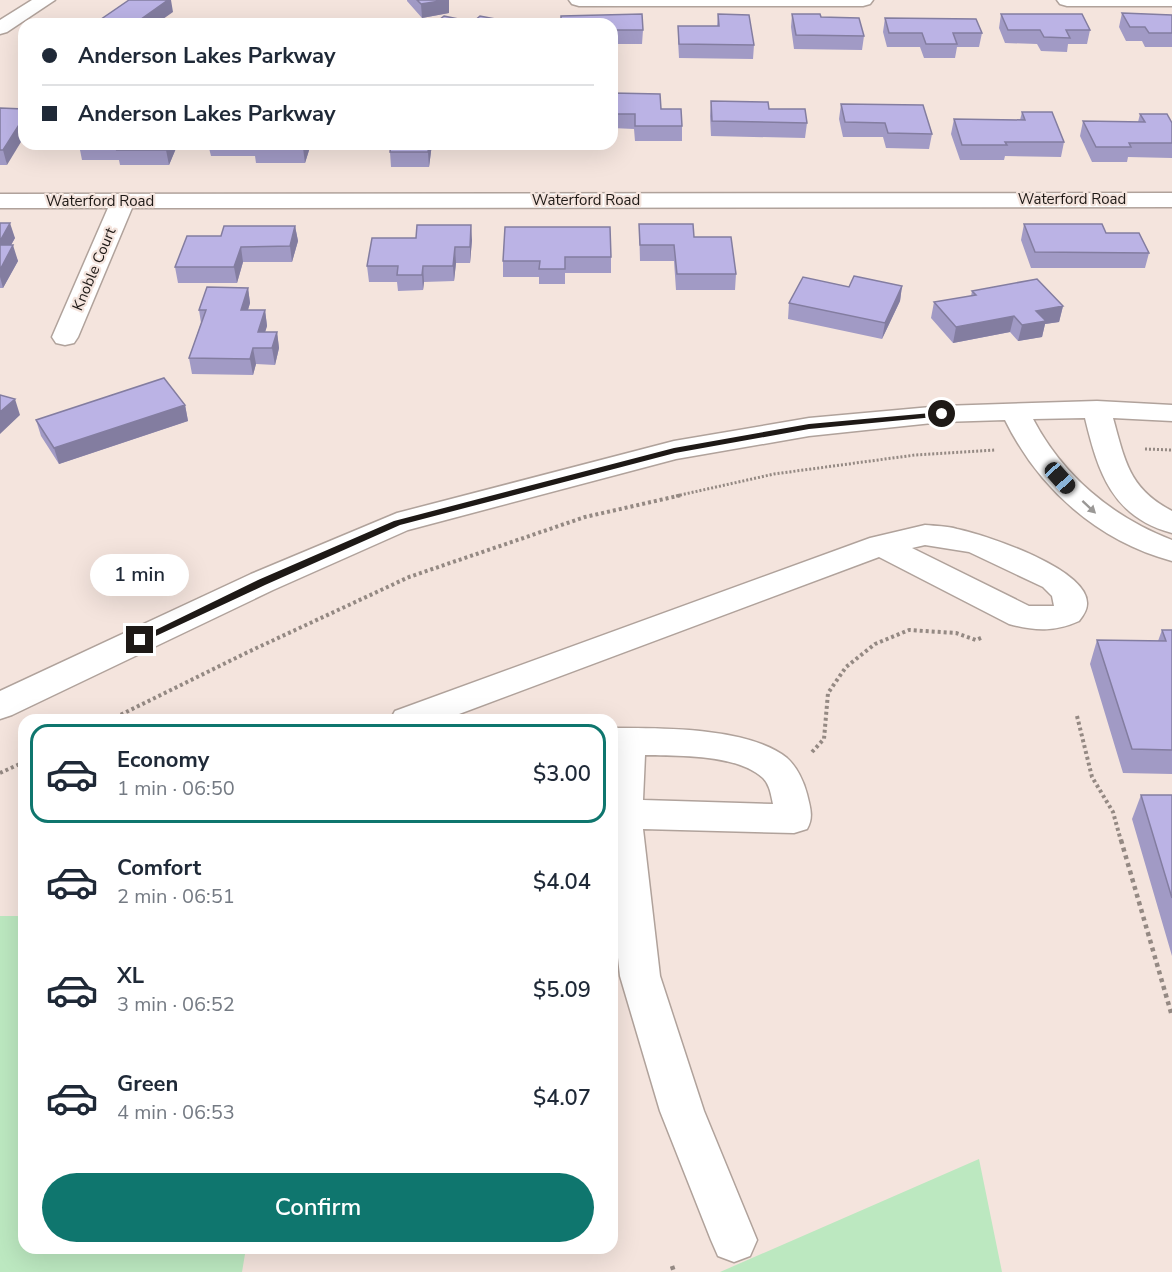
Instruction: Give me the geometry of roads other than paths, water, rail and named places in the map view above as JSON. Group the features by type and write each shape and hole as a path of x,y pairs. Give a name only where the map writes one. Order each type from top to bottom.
{"street":[{"path":"0,28 45,0"},
{"path":"579,0 863,0"},
{"path":"1067,0 1172,0"},
{"path":"879,199 884,223"},
{"name":"Waterford Road","path":"0,201 1172,200"},
{"name":"Knoble Court","path":"65,338 123,201"},
{"path":"1098,409 1117,481 1146,509 1172,523"},
{"path":"18,708 262,582 397,523 674,450 809,427 942,414 1098,409 1172,413"},
{"path":"1015,411 1034,448 1094,513 1124,532 1172,551"},
{"path":"425,714 881,544 925,535 955,538 980,545 1054,579 1067,591 1071,603 1068,613 1056,619 1040,620 1021,616 881,544"},
{"path":"624,814 794,819 785,781 768,763 746,751 716,746 620,741 626,857 640,976 682,1112 734,1240"}]}
